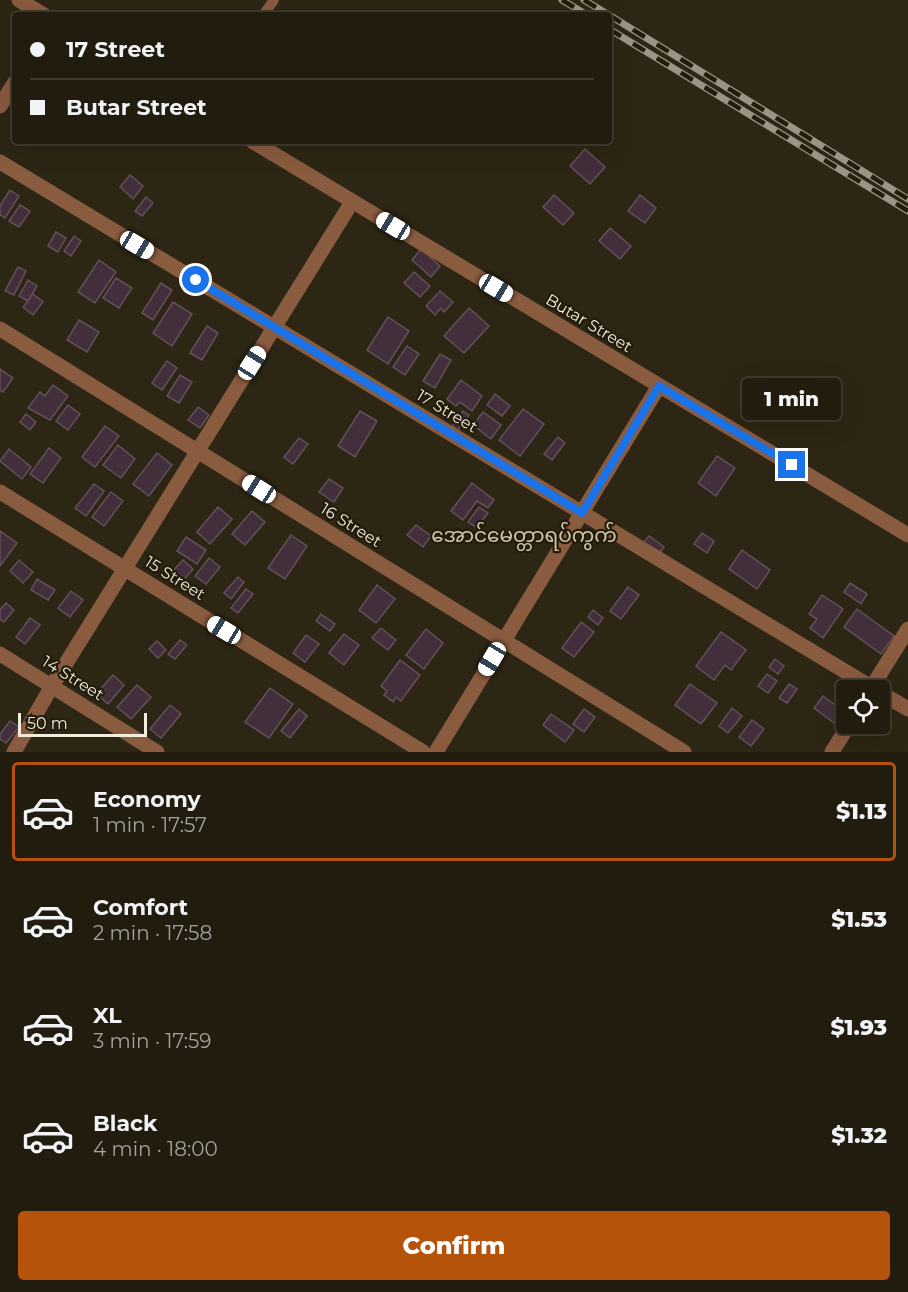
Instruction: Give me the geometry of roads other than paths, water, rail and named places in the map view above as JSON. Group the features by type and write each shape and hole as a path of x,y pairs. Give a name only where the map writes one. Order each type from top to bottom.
{"street":[{"path":"19,0 39,12"},
{"path":"0,106 12,87"},
{"name":"Butar Street","path":"257,144 908,535"},
{"name":"17 Street","path":"0,162 858,680"},
{"path":"14,752 52,686 352,202"},
{"name":"16 Street","path":"0,329 684,752"},
{"path":"436,752 659,386"},
{"name":"15 Street","path":"0,492 423,752"},
{"path":"880,680 908,629"},
{"name":"14 Street","path":"0,654 157,752"},
{"name":"17 Street","path":"890,699 908,709"},
{"path":"832,752 843,734"}],"railway":[{"path":"562,0 582,12"},
{"path":"584,0 604,12"},
{"path":"612,17 908,199"},
{"path":"612,31 908,211"}],"district":[{"name":"အောင်မေတ္တာရပ်ကွက်","path":"524,535"}]}
